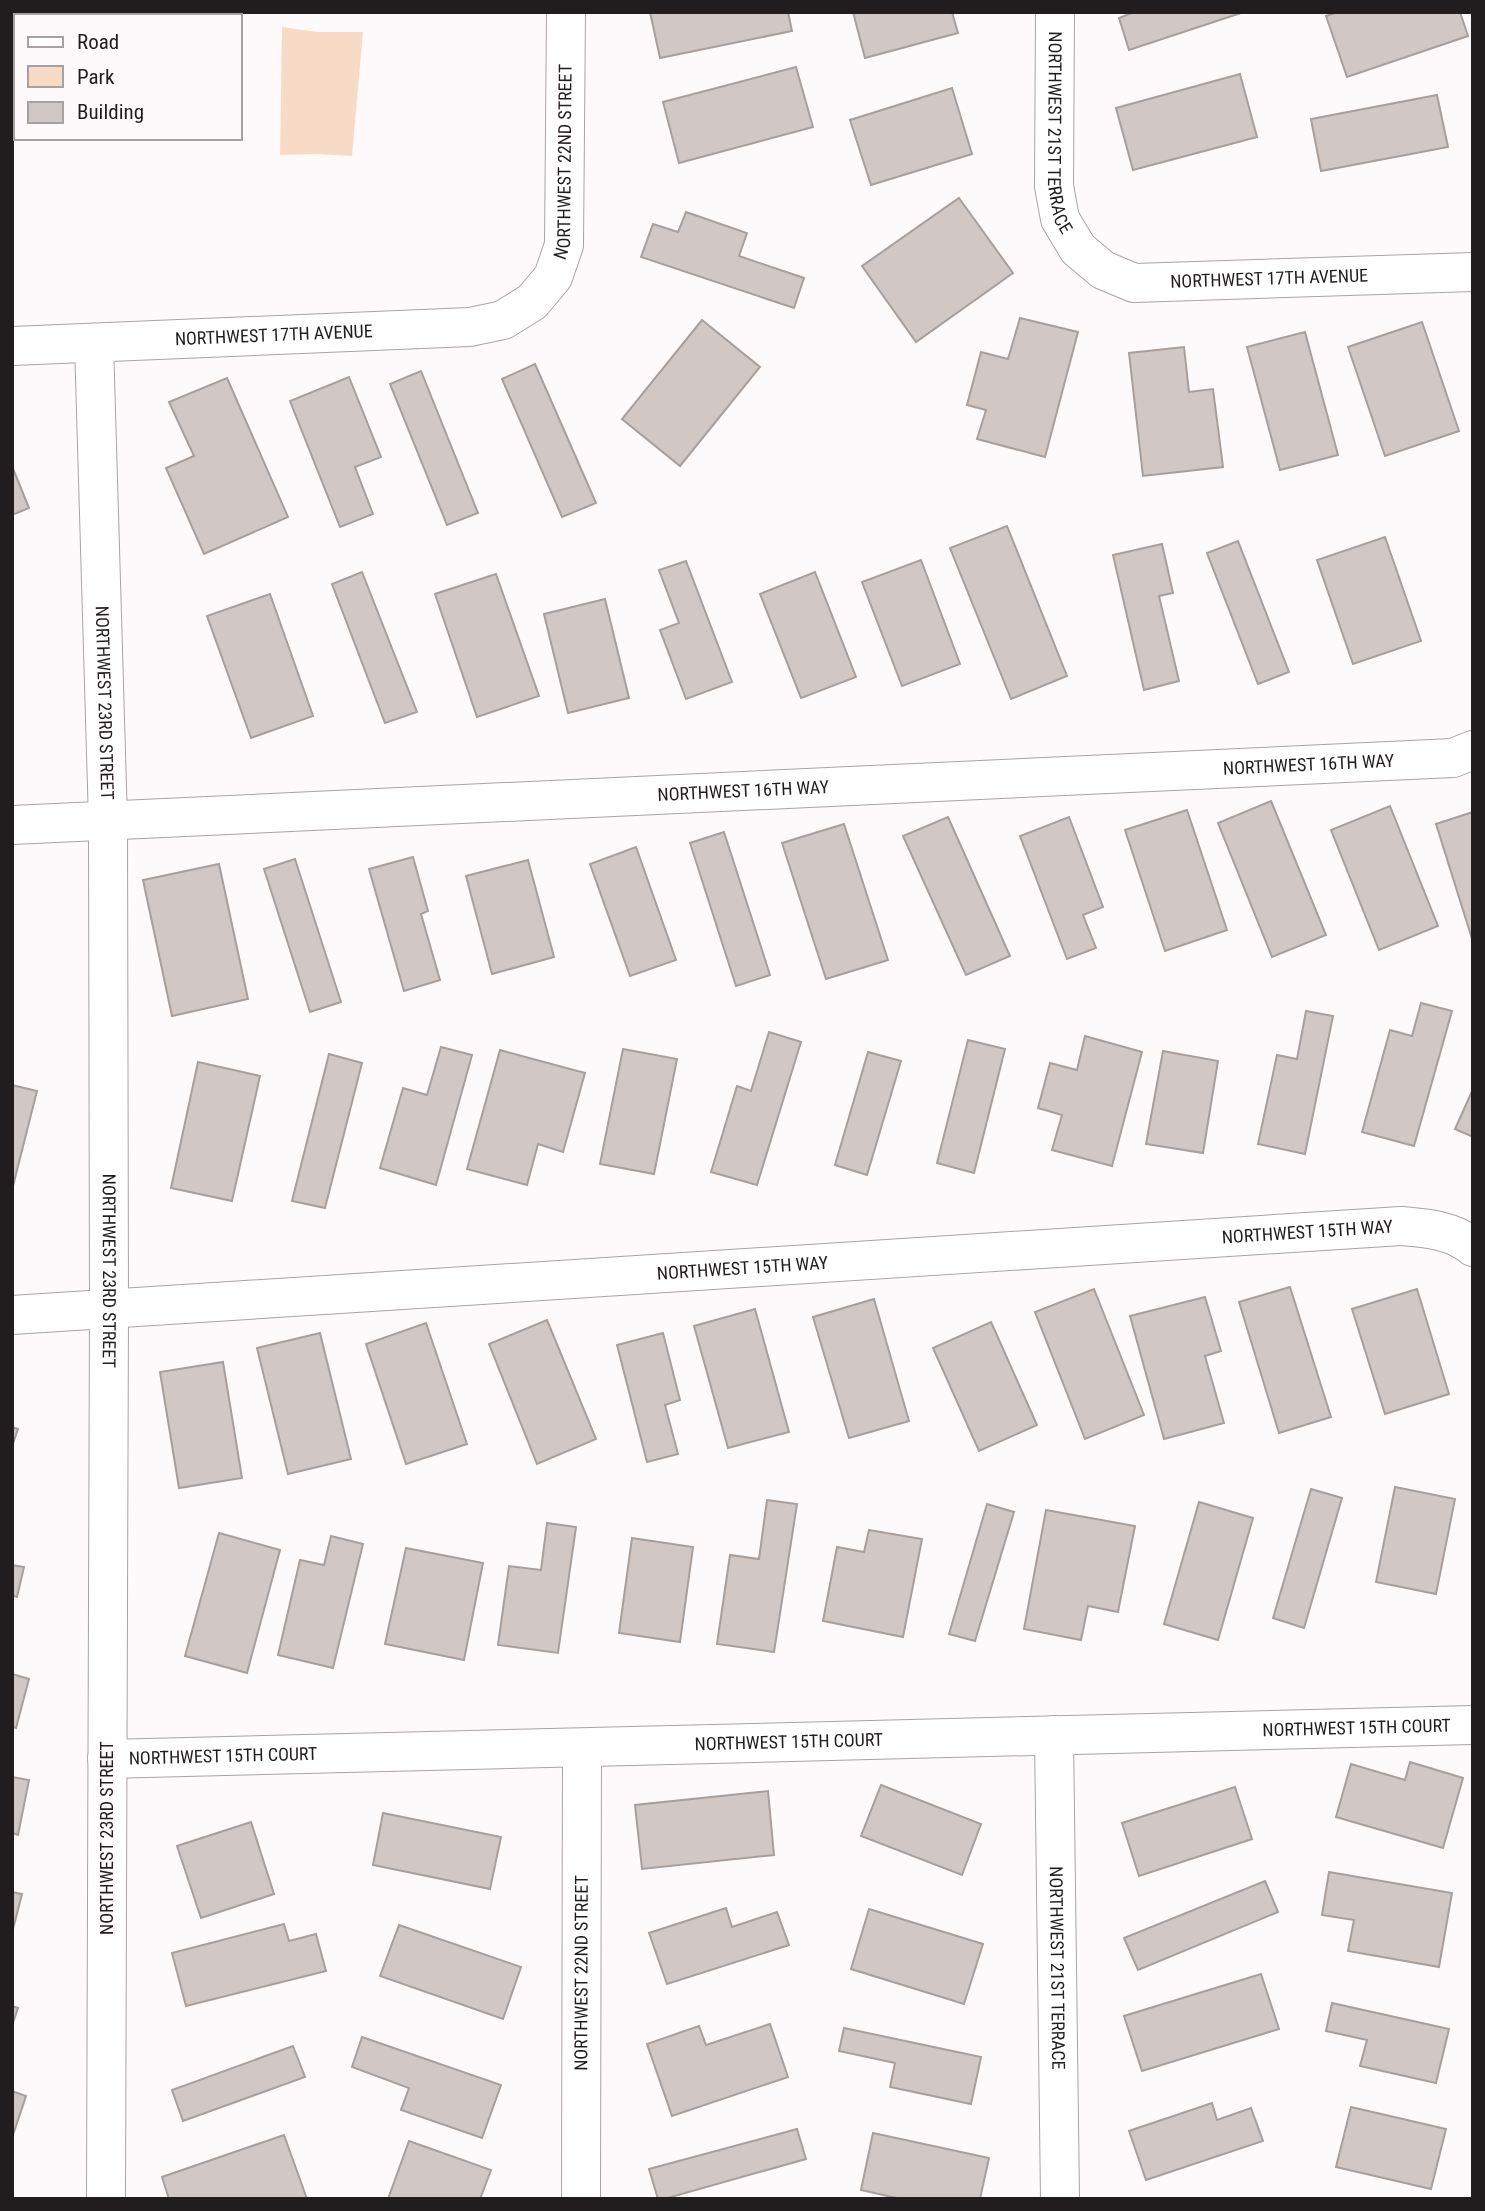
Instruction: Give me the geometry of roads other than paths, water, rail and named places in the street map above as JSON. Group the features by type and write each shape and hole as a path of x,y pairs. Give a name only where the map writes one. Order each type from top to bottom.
{"street":[{"name":"NORTHWEST 22ND STREET","path":"532,302 553,277 564,245 566,12"},
{"name":"NORTHWEST 21ST TERRACE","path":"1055,12 1054,186 1060,219 1077,249"},
{"name":"NORTHWEST 17TH AVENUE","path":"1077,249 1103,270 1134,283 1473,272"},
{"name":"NORTHWEST 17TH AVENUE","path":"12,346 470,327 503,320 532,302"},
{"name":"NORTHWEST 23RD STREET","path":"94,343 108,821 106,2199"},
{"name":"NORTHWEST 16TH WAY","path":"12,825 1453,758 1473,750"},
{"name":"NORTHWEST 15TH WAY","path":"12,1315 1401,1226 1435,1229 1470,1245"},
{"name":"NORTHWEST 15TH COURT","path":"107,1759 1473,1725"},
{"name":"NORTHWEST 21ST TERRACE","path":"1054,1735 1060,2199"},
{"name":"NORTHWEST 22ND STREET","path":"582,1748 582,2199"}]}
